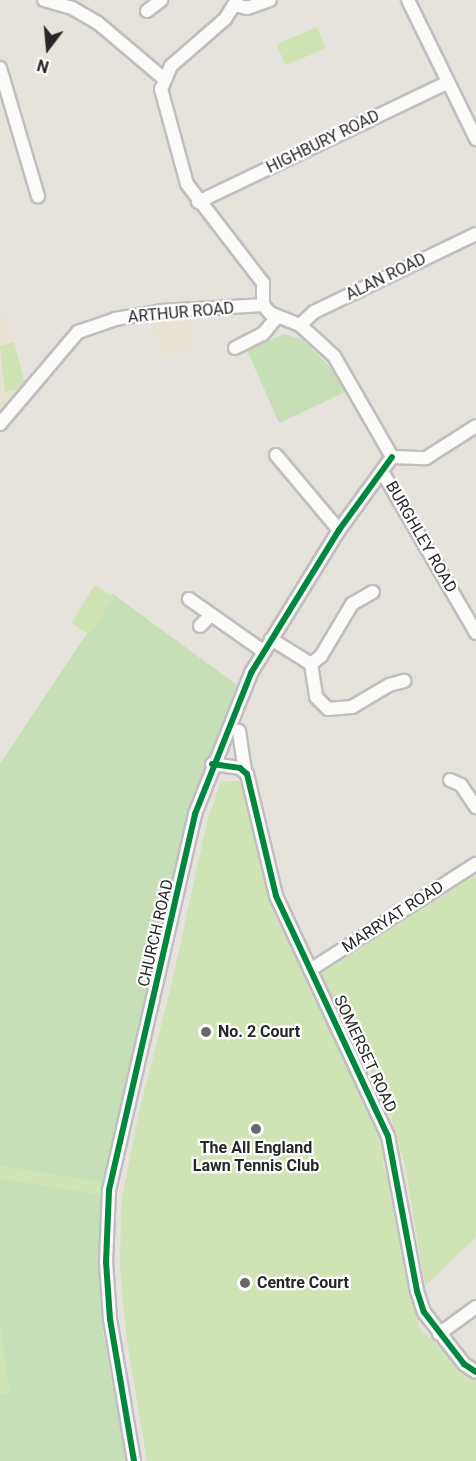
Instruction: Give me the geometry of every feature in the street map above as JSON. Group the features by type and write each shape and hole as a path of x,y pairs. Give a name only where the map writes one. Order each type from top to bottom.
{"street":[{"path":"44,0 92,18 164,78"},
{"path":"147,11 161,0"},
{"path":"270,0 247,8 236,3 225,20 178,59 164,78 161,98 179,166 198,202 263,283 263,305 277,317 300,325 334,356 392,457 426,458 476,426"},
{"path":"408,0 448,82 471,115 476,139"},
{"path":"0,68 38,196"},
{"name":"HIGHBURY ROAD","path":"198,202 448,82"},
{"name":"ALAN ROAD","path":"300,325 314,312 476,234"},
{"name":"ARTHUR ROAD","path":"0,424 78,332 115,319 163,311 263,305"},
{"path":"235,348 263,334 277,317"},
{"path":"276,455 339,530"},
{"name":"CHURCH ROAD","path":"134,1461 110,1318 106,1251 109,1190 195,814 212,764 263,651 339,530 383,473 392,457"},
{"name":"BURGHLEY ROAD","path":"383,473 476,633"},
{"path":"311,664 321,656 339,621 366,590"},
{"path":"189,599 210,616 263,651"},
{"path":"200,626 210,616"},
{"path":"271,639 311,664 316,697 328,709 352,707 397,678"},
{"name":"SOMERSET ROAD","path":"239,731 245,771 276,896 388,1136 417,1291 439,1334 476,1372"},
{"path":"212,764 245,771"},
{"path":"450,780 461,786 476,807"},
{"name":"MARRYAT ROAD","path":"310,970 476,864"},
{"path":"439,1334 476,1307"}],"shaded area":[{"path":"4,311 25,384 0,412 0,312"},
{"path":"189,318 191,350 160,356 153,322"}],"green space":[{"path":"317,27 326,48 285,65 276,44"},
{"path":"284,334 302,339 331,368 345,392 279,423 247,350"},
{"path":"14,342 26,387 5,392 0,346"},
{"path":"95,585 114,597 90,635 71,623"},
{"path":"113,594 237,685 193,801 102,1189 99,1231 103,1332 126,1461 0,1461 0,1393 9,1392 0,1327 0,764"},
{"name":"The All England Lawn Tennis Club","path":"221,781 240,781 273,912 370,1106 386,1160 382,1161 386,1176 390,1176 406,1277 420,1318 418,1327 476,1381 476,1461 147,1461 126,1334 120,1268 121,1203 139,1112 172,983 206,826"},
{"path":"476,875 476,1237 425,1286 405,1165 386,1101 321,974"},
{"path":"1,1166 103,1182 101,1195 0,1179"},
{"path":"0,1327 9,1392 0,1393"}],"cycle path":[{"path":"134,1461 110,1319 106,1262 109,1190 195,814 251,673 339,530 392,457"},
{"path":"212,764 240,768 247,774 276,896 388,1136 417,1291 424,1312 464,1364 476,1372"}],"place":[{"name":"No. 2 Court","path":"206,1032"},
{"name":"The All England Lawn Tennis Club","path":"256,1129"},
{"name":"Centre Court","path":"245,1283"}]}
